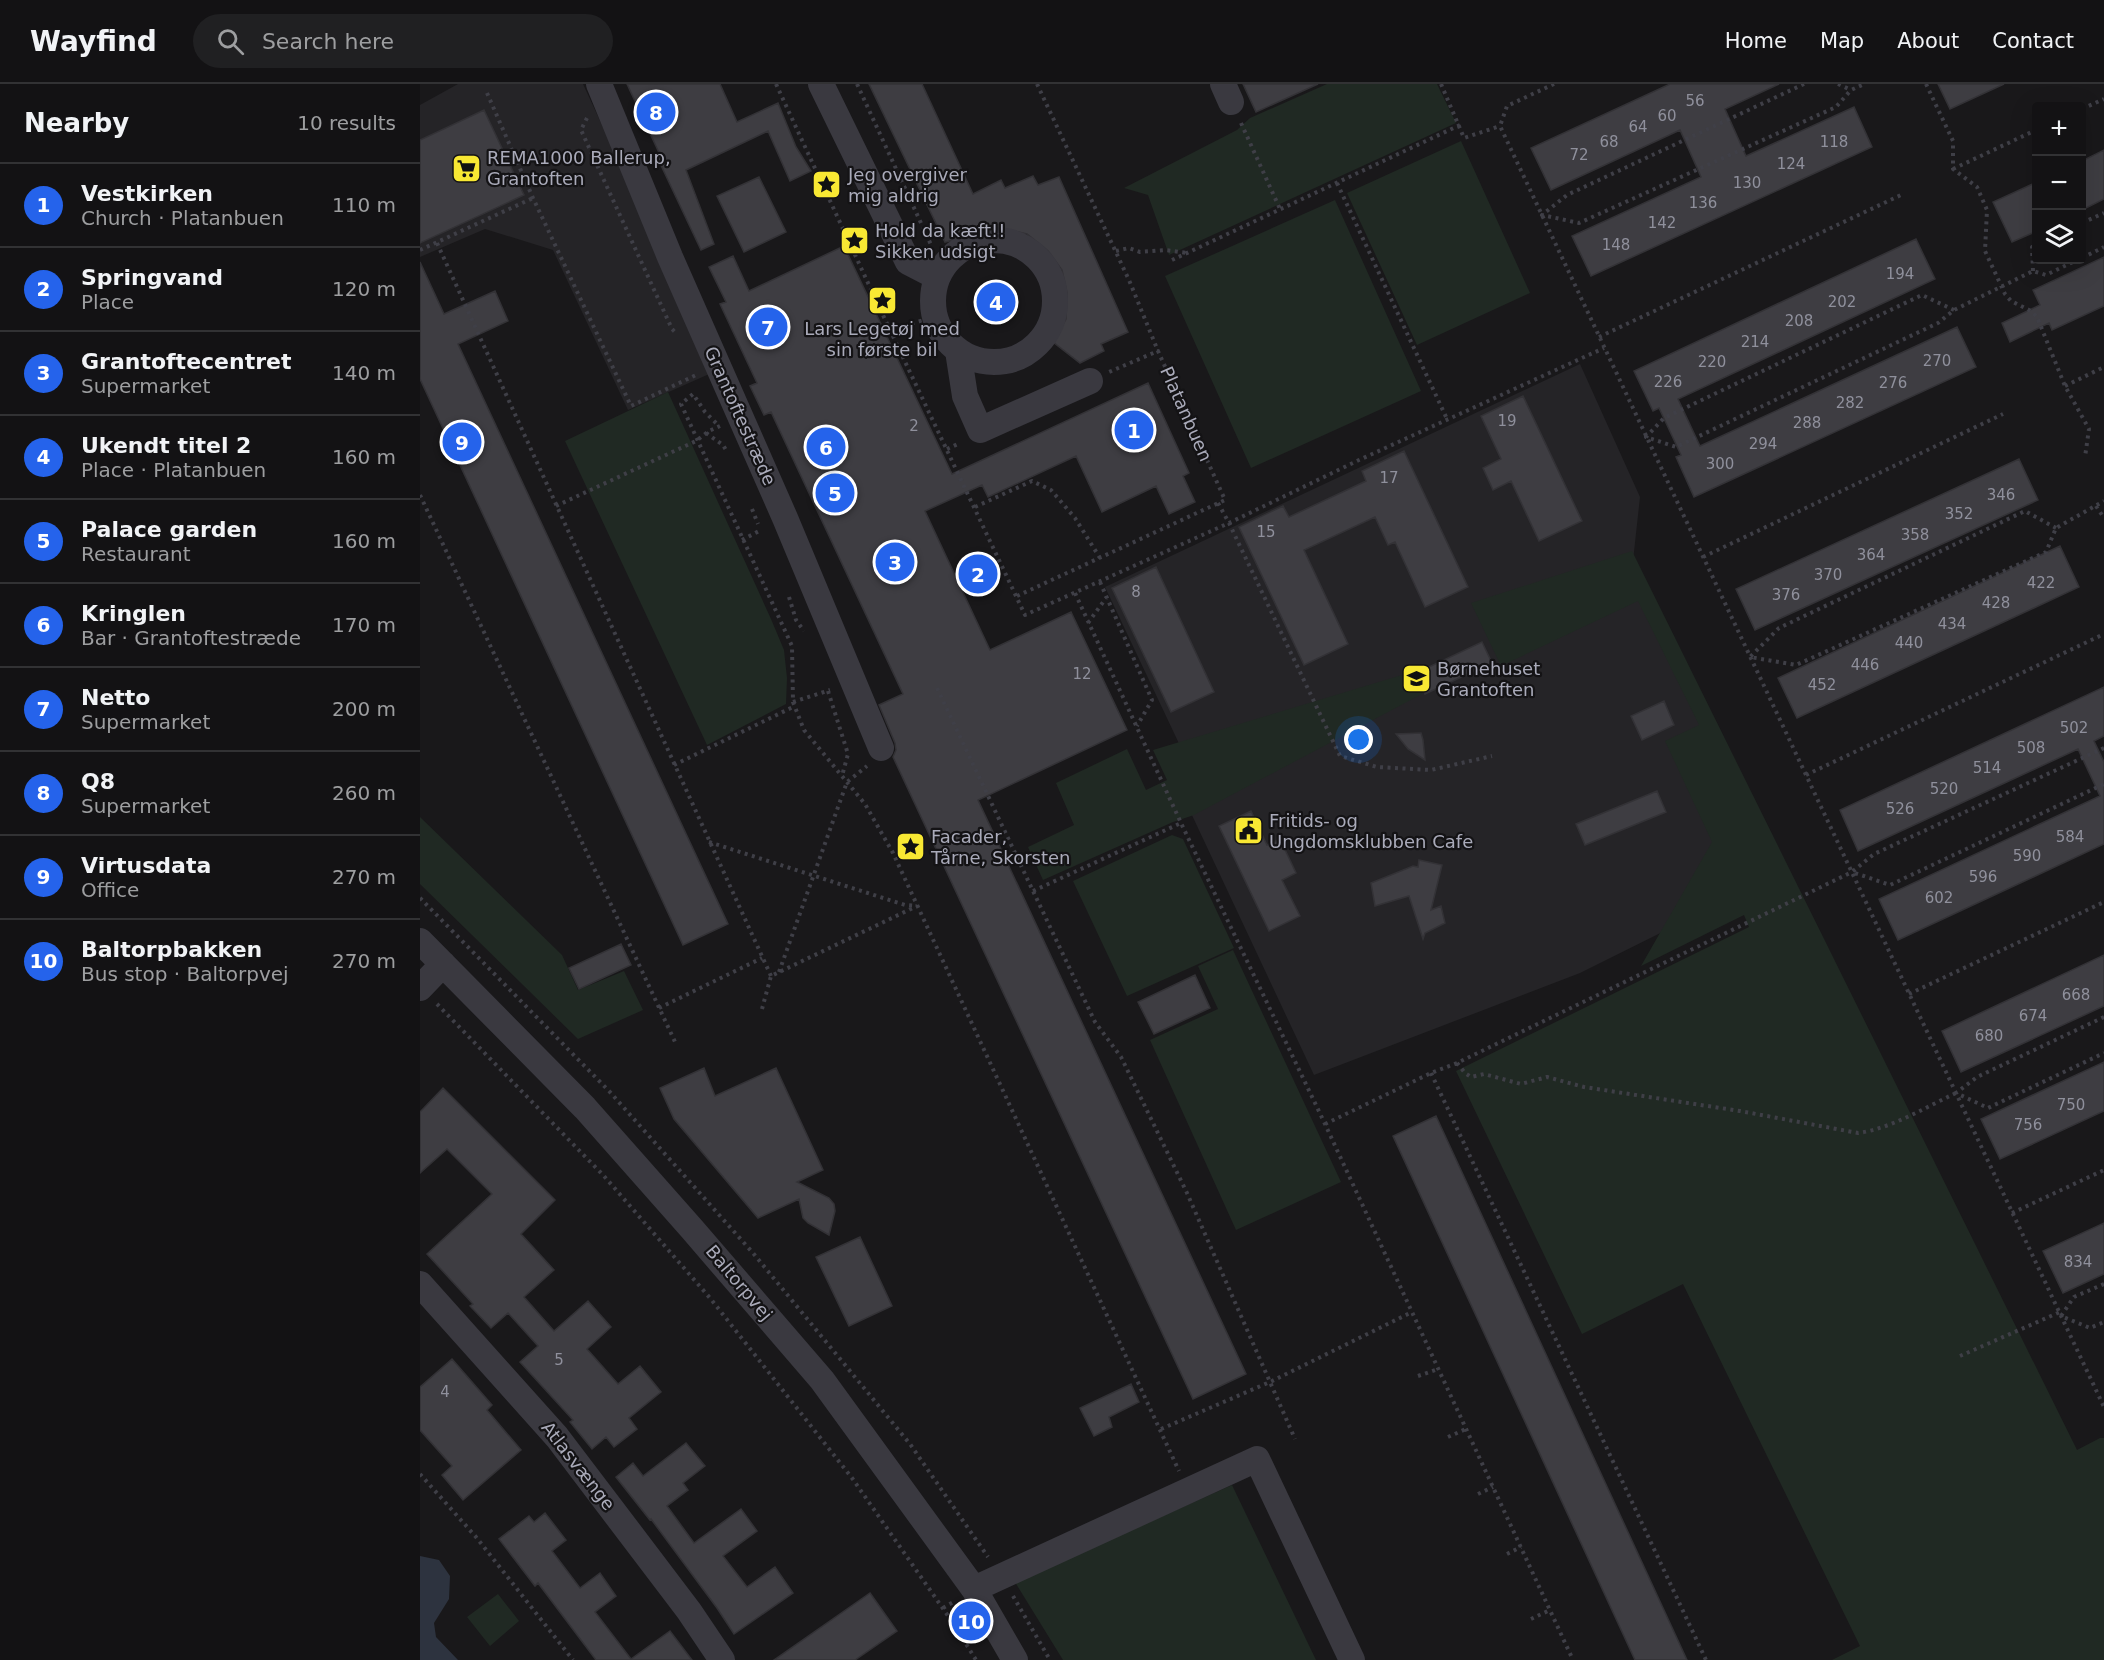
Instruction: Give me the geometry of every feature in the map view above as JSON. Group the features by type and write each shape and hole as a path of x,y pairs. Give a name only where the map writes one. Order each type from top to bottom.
{"street":[{"name":"Grantoftestræde","path":"598,84 670,257 784,518 873,757"},
{"path":"821,84 908,262 941,271"},
{"path":"987,240 1008,242 1028,250 1043,265 1052,285 1055,306 1049,327 1037,344 1020,357 999,362 978,360 958,351 943,336 934,317 933,297 941,271 949,259 966,246 987,240"},
{"path":"958,351 964,396 980,430 1090,381"},
{"name":"Baltorpvej","path":"420,941 585,1108 692,1228 822,1380 974,1589 1015,1660"},
{"path":"420,987 443,964"},
{"name":"Atlasvænge","path":"420,1284 557,1437 689,1611 722,1660"},
{"path":"974,1589 1257,1459 1352,1660"}],"path":[{"path":"776,84 1025,615 1229,523 1447,419 1604,348"},
{"path":"857,84 933,248 941,271"},
{"path":"1037,84 1116,251 1158,351"},
{"path":"1441,84 1464,138 1500,126"},
{"path":"1554,84 1507,106 1500,126 2104,1407"},
{"path":"1542,215 1567,195 1804,84"},
{"path":"1838,84 1851,90"},
{"path":"1542,215 1579,223 1836,107 1851,90 1864,84"},
{"path":"1926,84 1953,141 1953,169"},
{"path":"487,93 533,198 631,406 701,373"},
{"path":"1227,93 1280,209"},
{"path":"2086,107 2104,99"},
{"path":"584,110 587,118 581,130 672,329 682,340"},
{"path":"1172,260 1460,125"},
{"path":"1953,169 2032,132"},
{"path":"1953,169 1977,187 1987,210 1985,251 2001,287 2011,301 2031,311 2037,317 2066,386 2089,429 2085,458"},
{"path":"1337,183 1447,419"},
{"path":"1599,337 1901,195"},
{"path":"420,250 533,198"},
{"path":"2086,221 2104,213"},
{"path":"437,243 771,976 762,1009"},
{"path":"2086,256 2104,247"},
{"path":"1116,251 1129,248 1140,252 1166,250 1188,253"},
{"path":"2033,264 2033,271"},
{"path":"1646,436 1676,447 1938,323 1954,310 2033,271 2046,274 2068,264"},
{"path":"1646,436 1664,418 1922,294 1954,310"},
{"path":"890,330 934,317"},
{"name":"Platanbuen","path":"1090,381 1158,351 1224,500 1218,502"},
{"path":"2066,386 2104,368"},
{"path":"720,426 705,412 693,394 681,404 792,646 794,704 804,730 871,813 893,853 1188,1491"},
{"path":"1703,556 2002,414"},
{"path":"556,506 696,441 709,430"},
{"path":"975,507 1032,481 1051,490 1075,518 1100,558"},
{"path":"420,495 676,1044"},
{"path":"1750,657 1796,665 2046,552 2056,528 2104,501"},
{"path":"1017,596 1218,502 1340,756 1377,767 1431,770 1492,756"},
{"path":"2096,506 2104,518"},
{"path":"1750,657 1779,628 2025,511 2056,528"},
{"path":"742,540 761,530"},
{"path":"1100,582 1152,700 1137,727"},
{"path":"1075,593 1181,823 1325,1124 1573,1660"},
{"path":"1088,623 1107,597"},
{"path":"1806,774 2104,634"},
{"path":"937,688 1095,1022 1121,1057 1187,1193 1295,1439"},
{"path":"674,765 794,704 828,691 848,754 842,776"},
{"path":"1325,1124 1431,1073 1458,1063 1852,872 1874,854 2104,748"},
{"path":"779,972 847,782 873,757"},
{"path":"1852,872 1890,885 2104,784"},
{"path":"1033,891 1181,823"},
{"path":"709,842 905,905 917,906"},
{"path":"1909,994 2104,902"},
{"path":"771,976 917,906"},
{"path":"659,1008 762,958"},
{"path":"420,987 604,1176 710,1298 852,1478 953,1623 976,1660"},
{"path":"1458,1063 1471,1077 1484,1074 1521,1084 1547,1077 1584,1087 1858,1133 1889,1123 1956,1093 1977,1077 2104,1017"},
{"path":"1956,1093 1988,1108 2104,1053"},
{"path":"1431,1073 1706,1660"},
{"path":"2012,1213 2104,1170"},
{"path":"1960,1356 2060,1314 2074,1297 2104,1284"},
{"path":"1161,1429 1270,1382 1412,1312"},
{"path":"2060,1314 2091,1328 2104,1322"},
{"path":"1418,1377 1438,1369"},
{"path":"1448,1437 1466,1429"},
{"path":"420,1473 476,1537 573,1660"},
{"path":"1478,1494 1493,1487"},
{"path":"1507,1554 1521,1547"},
{"path":"1531,1619 1550,1610"}],"shaded area":[{"path":"458,84 583,84 716,371 628,410 553,250 485,229 420,257 420,105"},
{"path":"1327,84 1437,84 1456,123 1169,255 1148,195 1124,188 1237,130 1250,118"},
{"path":"1461,141 1530,293 1417,345 1347,193"},
{"path":"1335,200 1421,391 1251,468 1165,276"},
{"name":"Børnehuset Grantoften","path":"1580,364 1640,497 1632,570 1775,876 1580,973 1314,1075 1175,779 1192,771 1105,587"},
{"path":"668,392 784,650 787,678 786,704 707,745 565,441"},
{"path":"1632,551 2077,1450 2104,1438 2104,1660 1832,1660 1860,1646 1683,1284 1582,1334 1456,1071 1749,927 1744,915 1641,966 1712,842 1665,741 1699,725 1638,601 1501,666 1471,603"},
{"path":"1412,672 1422,694 1194,815 1173,822 1043,880 1028,847 1074,825 1056,783 1127,749 1146,790 1167,780 1153,750"},
{"path":"420,817 562,955 578,990 624,971 643,1010 578,1039 420,884"},
{"path":"1172,835 1183,839 1234,948 1127,996 1073,881"},
{"path":"1233,950 1341,1182 1236,1230 1150,1040 1218,1009 1198,966"},
{"path":"1232,1485 1316,1660 1063,1660 1015,1582"},
{"path":"498,1594 519,1621 490,1646 467,1617"}],"water":[{"path":"420,1556 439,1560 450,1576 449,1599 434,1623 436,1637 458,1660 420,1660"}],"building":[{"path":"627,84 720,84 737,122 778,103 796,147 811,171 790,181 768,131 686,170 714,244 701,250 658,159 661,157"},
{"path":"869,84 922,84 973,194 1001,180 1005,188 1033,176 1038,185 1059,177 1128,332 1101,344 1104,351 1080,363 1053,342 1066,319 1067,293 1062,270 1048,251 1027,234 1001,228 945,242"},
{"path":"1243,84 1318,84 1256,112"},
{"path":"1670,84 1779,84 1725,109 1746,156 1854,107 1872,147 1591,276 1572,236 1701,177 1680,130 1551,190 1531,148"},
{"path":"1938,84 2004,84 1950,109"},
{"name":"REMA1000 Ballerup, Grantoften","path":"484,110 524,195 420,243 420,140"},
{"path":"2104,150 2104,199 2086,208 2086,159"},
{"path":"759,177 786,232 744,252 717,196"},
{"path":"2032,184 2032,233 2012,242 1993,202"},
{"path":"1916,239 1935,279 1678,399 1700,446 1957,327 1976,367 1694,497 1676,457 1681,455 1659,408 1653,411 1634,371"},
{"path":"844,246 952,474 1148,383 1189,473 1183,476 1195,502 1169,514 1156,486 1102,512 1076,456 988,497 982,485 925,511 990,650 1071,612 1127,730 978,800 1246,1374 1193,1399 893,757 896,750 895,743 879,705 903,694 771,412 764,415 750,386 757,383 720,304 726,302 709,267 733,256 749,291"},
{"path":"2104,257 2104,306 2052,330 2049,323 2010,342 2002,323 2040,305 2033,290"},
{"path":"420,262 444,314 495,291 508,321 458,344 728,924 683,945 420,379"},
{"path":"1523,396 1582,521 1539,541 1511,481 1493,490 1483,468 1501,459 1481,416"},
{"path":"1404,451 1468,587 1425,607 1395,542 1388,545 1375,517 1304,550 1348,644 1304,665 1239,527 1283,506 1289,517 1366,481 1362,471"},
{"path":"2019,459 2038,500 1755,630 1736,589"},
{"path":"2060,546 2079,587 1797,718 1778,678"},
{"path":"1156,567 1214,692 1171,712 1112,588"},
{"path":"1482,642 1492,663 1425,694 1416,673"},
{"path":"2104,687 2104,736 2094,741 2104,762 2104,844 1898,940 1879,899 2100,796 2078,749 1858,851 1840,810"},
{"path":"1664,701 1674,725 1642,740 1631,716"},
{"path":"1421,733 1425,760 1408,749 1396,734"},
{"path":"1657,791 1666,812 1585,845 1576,824"},
{"path":"1251,811 1267,845 1280,839 1296,873 1282,880 1300,916 1269,931 1219,826"},
{"path":"1419,860 1442,865 1431,910 1441,906 1445,923 1425,933 1423,939 1409,896 1375,906 1371,883 1413,866 1418,867"},
{"path":"621,944 631,965 579,989 569,968"},
{"path":"2104,955 2104,1006 1961,1072 1942,1031"},
{"path":"1195,975 1210,1008 1154,1034 1138,1002"},
{"path":"2104,1062 2104,1111 2000,1159 1981,1119"},
{"path":"704,1068 715,1096 776,1068 823,1170 797,1182 829,1198 834,1204 835,1211 829,1235 803,1218 799,1199 758,1218 674,1119 660,1088"},
{"path":"443,1088 555,1200 521,1234 554,1270 524,1297 554,1331 588,1301 611,1327 587,1349 618,1384 640,1366 661,1392 629,1418 637,1429 614,1447 606,1437 592,1449 570,1422 573,1420 520,1362 538,1346 508,1313 491,1328 470,1306 473,1304 427,1254 492,1194 447,1149 420,1173 420,1112"},
{"path":"1436,1116 1687,1660 1635,1660 1393,1136"},
{"path":"2104,1223 2104,1274 2063,1293 2043,1251"},
{"path":"860,1237 892,1306 849,1326 816,1257"},
{"path":"452,1359 492,1405 487,1410 521,1450 463,1500 442,1475 452,1466 420,1430 420,1387"},
{"path":"1131,1384 1139,1402 1109,1417 1112,1427 1094,1436 1080,1408"},
{"path":"686,1443 705,1466 683,1483 688,1490 667,1506 694,1543 741,1509 757,1531 723,1556 747,1587 775,1567 793,1593 734,1634 651,1519 616,1477 633,1463 643,1476"},
{"path":"545,1513 566,1540 552,1551 580,1588 600,1573 616,1596 595,1612 631,1659 670,1631 692,1660 596,1660 538,1583 535,1586 499,1539 529,1516 534,1522"},
{"path":"870,1593 897,1631 855,1660 774,1660"}],"place":[{"name":"Q8","path":"656,112"},
{"name":"REMA1000 Ballerup, Grantoften","path":"466,168"},
{"name":"Jeg overgiver mig aldrig","path":"827,185"},
{"name":"Hold da kæft!! Sikken udsigt","path":"854,241"},
{"name":"Lars Legetøj med sin første bil","path":"882,300"},
{"name":"Ukendt titel 2","path":"996,302"},
{"name":"Netto","path":"768,327"},
{"name":"Vestkirken","path":"1134,430"},
{"name":"Virtusdata","path":"462,442"},
{"name":"Kringlen","path":"826,447"},
{"name":"Palace garden","path":"835,493"},
{"name":"Grantoftecentret","path":"895,562"},
{"name":"Springvand","path":"978,574"},
{"name":"Børnehuset Grantoften","path":"1416,679"},
{"name":"Fritids- og Ungdomsklubben Cafe","path":"1248,831"},
{"name":"Facader, Tårne, Skorsten","path":"910,847"},
{"name":"Baltorpbakken","path":"971,1621"}]}
